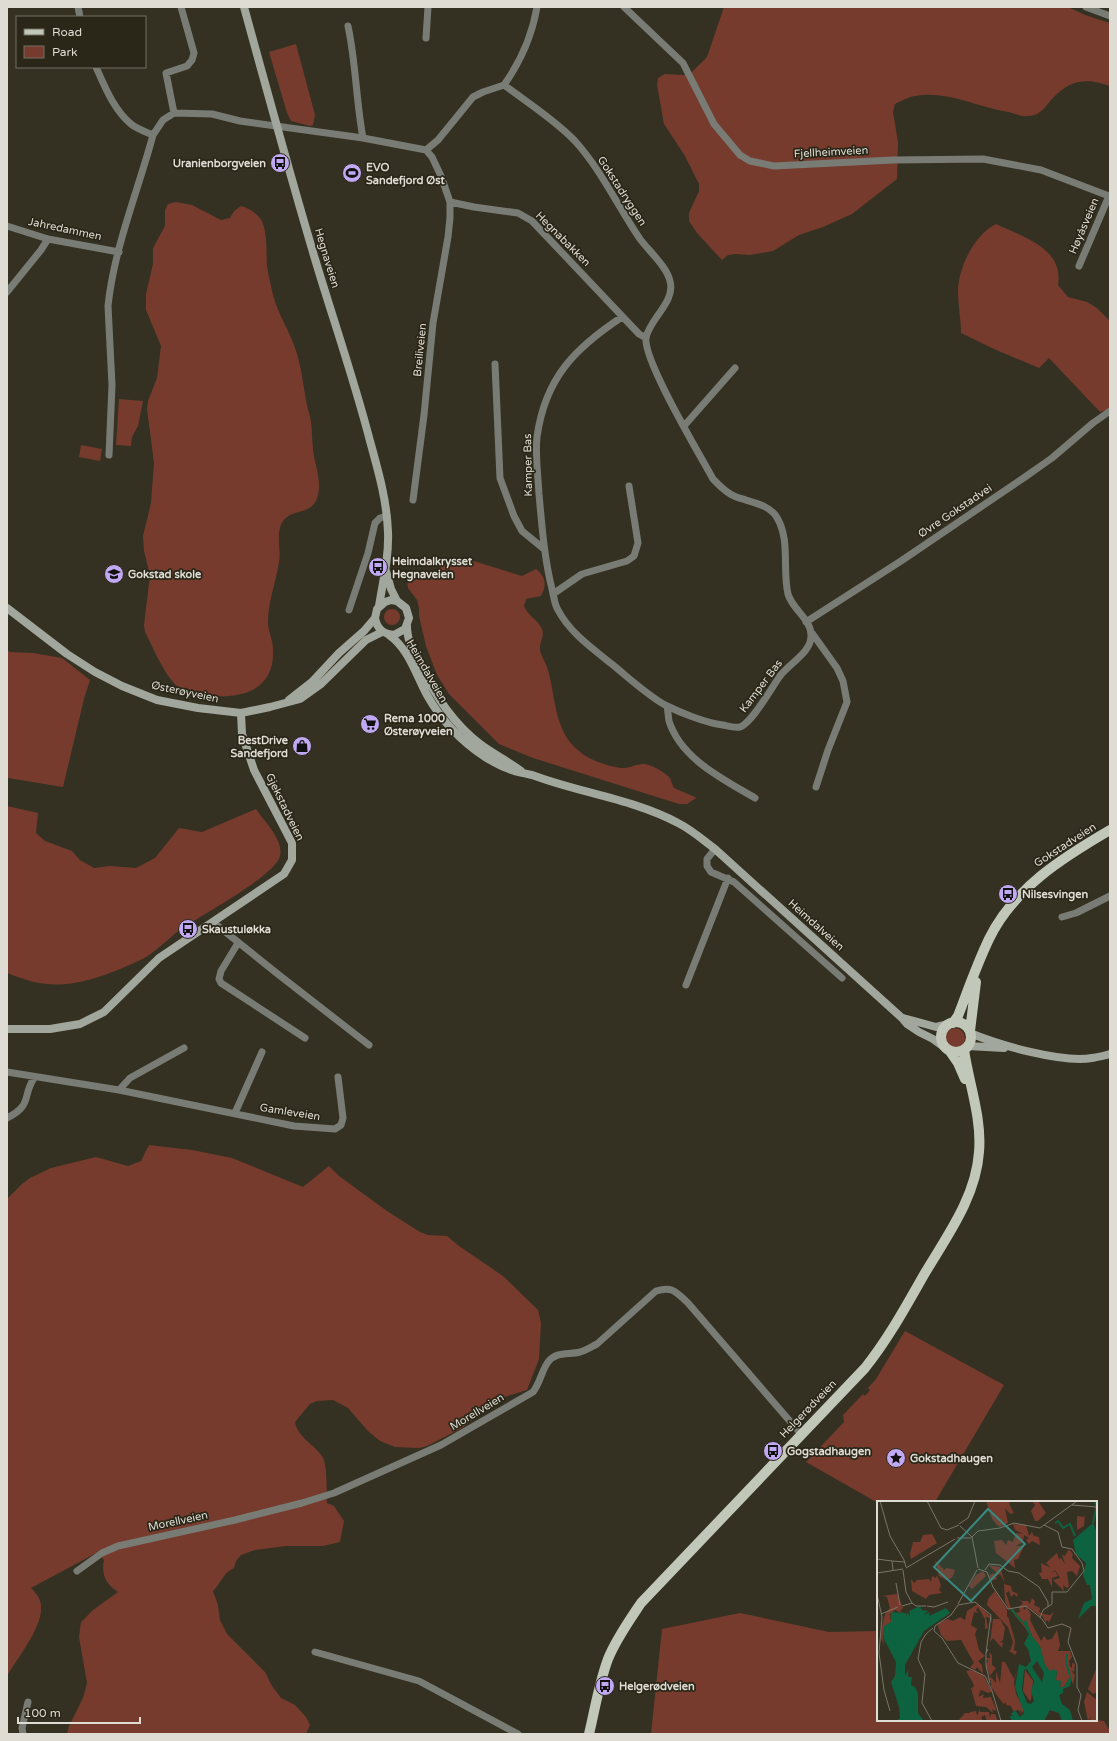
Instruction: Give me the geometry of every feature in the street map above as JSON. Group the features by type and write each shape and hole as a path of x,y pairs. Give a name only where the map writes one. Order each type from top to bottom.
{"main road":[{"name":"Hegnaveien","path":"244,7 315,257 357,392 372,450 387,516 388,544 386,571 390,589 397,601"},
{"name":"Hegnaveien","path":"380,606 383,576 386,571"},
{"path":"388,601 397,601 404,605 408,611 409,618 407,626 400,633 386,633 377,626 375,618 377,610 388,601"},
{"name":"Østerøyveien","path":"7,608 67,654 95,672 122,686 157,700 198,708 241,713 300,699 314,690 366,640 386,633"},
{"name":"Østerøyveien","path":"287,701 317,678 339,653 364,631 375,618"},
{"name":"Heimdalveien","path":"407,626 408,638 414,654 432,689 450,715 480,744 522,772"},
{"name":"Heimdalveien","path":"386,633 402,646 428,697 452,728 484,756 510,770 522,772 561,785 644,808 679,824 715,849 907,1024 946,1048"},
{"name":"Gjekstadveien","path":"7,1029 50,1029 80,1024 104,1012 159,958 284,874 292,860 292,843 254,770 242,734 241,713"},
{"name":"Gokstadveien","path":"951,1024 958,1016 995,927 1020,894 1061,860 1110,830"},
{"name":"Gokstadveien","path":"970,1032 975,990 981,959"},
{"name":"Heimdalveien","path":"902,1018 936,1028 951,1024"},
{"path":"970,1032 970,1042 966,1048 959,1052 946,1048 941,1036 945,1027 951,1024 963,1024 970,1032 984,1039 1042,1054 1090,1059 1110,1054"},
{"name":"Helgerødveien","path":"946,1048 958,1063 972,1094"},
{"path":"966,1048 1020,1049"},
{"name":"Helgerødveien","path":"589,1734 600,1680 608,1658 619,1636 641,1603 864,1368 879,1350 964,1205 975,1177 979,1152 978,1121 972,1094 966,1048"}],"street":[{"path":"174,112 166,73 187,66 192,60 194,53 181,7"},
{"path":"426,38 428,7"},
{"path":"426,150 438,140 473,97 504,85 523,54 535,20 537,7"},
{"name":"Fjellheimveien","path":"624,7 683,63 714,124 740,155 750,161 774,166 893,160 984,159 1041,170 1110,196"},
{"path":"1086,7 1110,16"},
{"path":"348,26 354,60 363,138"},
{"path":"96,68 110,97 123,116 132,124 154,135"},
{"name":"Gokstadryggen","path":"504,85 575,141 600,174 640,239 667,274 671,287 667,301 646,338"},
{"path":"109,456 112,385 108,306 119,252 154,135 158,126 163,120 174,112 212,114 240,121 363,138 426,150 432,157 450,202"},
{"name":"Høyåsveien","path":"1080,266 1110,196"},
{"name":"Hegnabakken","path":"450,202 518,213 526,216 538,226 622,317 639,334 646,338"},
{"name":"Breiliveien","path":"412,500 424,415 433,323 448,237 450,202"},
{"name":"Jahredammen","path":"7,226 48,239 119,252"},
{"path":"7,292 48,239"},
{"name":"Kamper Bas","path":"622,317 591,340 563,366 554,382 542,411 537,438 537,468 546,568 556,607 563,618 583,640 642,689 667,706 714,724 740,727 747,723 757,711 788,666 807,649 812,633"},
{"path":"646,338 647,349 655,369 684,426 714,479 723,490 765,506 777,518 781,528 785,553 788,592 795,608 837,668 843,681 847,702 828,750 816,788"},
{"name":"Kamper Bas","path":"495,364 500,478 514,516 522,531 544,550"},
{"path":"684,426 735,368"},
{"name":"Øvre Gokstadvei","path":"806,622 901,561 1025,477 1052,458 1093,423 1110,411"},
{"path":"553,594 582,574 627,561 634,556 638,543 629,486"},
{"path":"349,610 368,553 375,523 380,518 387,516"},
{"path":"667,706 669,721 680,743 695,759 755,798"},
{"name":"Heimdalveien","path":"715,849 707,859 709,870 728,878 758,902 842,978"},
{"path":"686,985 728,878"},
{"path":"1062,918 1076,913 1110,896"},
{"path":"214,922 238,943 369,1045"},
{"path":"238,943 221,971 219,979 221,983 305,1038"},
{"path":"119,1090 130,1078 184,1048"},
{"path":"235,1113 262,1052"},
{"name":"Gamleveien","path":"7,1072 34,1078 119,1090 294,1126 335,1129 341,1125 343,1118 338,1077"},
{"path":"7,1118 18,1112 24,1104 34,1078"},
{"name":"Morellveien","path":"77,1571 102,1553 118,1546 250,1516 334,1493 441,1446 533,1392 539,1384 548,1362 556,1355 578,1352 597,1344 656,1291 666,1288 672,1289 688,1303 801,1434"},
{"path":"315,1652 419,1681 518,1734"},
{"path":"23,1734 22,1728 28,1702"}],"green space":[{"path":"724,7 1068,7 1085,15 1110,23 1110,86 1086,81 1072,84 1059,92 1039,113 1032,116 997,110 938,95 915,96 905,99 895,104 893,112 898,142 897,179 852,214 823,227 799,235 773,251 750,255 728,255 722,260 697,233 689,221 689,213 699,191 699,184 685,156 664,124 657,85 658,78 665,74 690,74 707,57"},
{"path":"296,44 315,115 313,125 310,126 291,121 287,113 269,52"},
{"path":"176,202 192,205 221,220 230,218 234,211 241,206 254,212 263,223 267,269 273,295 293,341 299,362 311,421 314,454 319,480 318,497 314,504 309,508 289,516 284,520 280,528 279,562 268,614 268,625 273,649 269,673 257,688 237,695 210,696 193,694 181,689 170,679 165,671 145,632 144,625 150,575 144,551 143,536 151,503 154,463 147,409 148,401 157,378 161,346 146,310 146,294 153,264 153,248 165,226 165,210 168,204"},
{"path":"996,224 1029,239 1048,253 1055,262 1058,272 1058,285 1068,297 1087,302 1097,308 1110,321 1110,409 1100,412 1049,358 1039,368 961,333 958,292 964,263 974,244 988,229"},
{"path":"119,399 143,401 138,426 132,437 131,446 116,445"},
{"path":"81,445 102,449 100,461 79,457"},
{"path":"451,559 467,559 522,576 536,569 544,578 545,585 543,592 541,596 526,599 524,606 528,613 538,623 543,632 540,647 541,652 547,667 557,712 564,733 579,751 598,762 621,768 642,764 651,766 669,777 674,788 696,798 687,804 679,804 533,758 499,744 449,694 437,675 426,646 417,600 408,588 407,580 410,574 433,574"},
{"path":"389,609 395,609 400,614 398,623 395,625 389,625 384,620 384,614"},
{"path":"7,650 10,652 33,653 62,658 90,680 63,787 8,778 7,783"},
{"path":"7,806 38,813 36,833 45,841 72,851 80,860 94,868 110,866 136,868 155,858 179,828 202,832 256,809 276,837 279,844 280,856 275,864 253,884 184,927 141,960 104,975 80,982 69,984 39,983 7,973"},
{"path":"955,1028 962,1031 965,1038 962,1045 955,1048 948,1045 945,1038 948,1031"},
{"path":"149,1145 192,1150 232,1158 303,1187 329,1166 339,1176 387,1211 420,1232 428,1235 447,1236 503,1276 538,1310 541,1323 539,1359 527,1390 501,1398 462,1428 427,1446 419,1448 395,1447 380,1441 368,1431 348,1408 333,1400 317,1401 310,1404 295,1422 302,1436 318,1451 324,1460 327,1503 334,1506 344,1521 340,1542 323,1546 286,1546 255,1550 241,1555 236,1561 234,1568 224,1576 213,1591 218,1605 220,1620 227,1634 265,1672 272,1686 281,1698 295,1705 306,1717 310,1725 306,1734 67,1734 69,1726 83,1698 87,1683 79,1637 81,1622 93,1610 118,1592 110,1586 105,1579 103,1570 104,1560 98,1552 31,1588 40,1601 41,1614 34,1633 7,1676 7,1199 30,1178 51,1168 96,1157 128,1166 141,1161"},
{"path":"905,1331 1004,1385 936,1501 877,1501 877,1502 806,1462 844,1422 843,1415 863,1394 865,1396 870,1390 868,1388 876,1379"},
{"path":"740,1613 829,1632 877,1631 877,1721 1097,1720 1104,1721 1110,1731 1110,1734 651,1734 662,1629"}],"place":[{"name":"Uranienborgveien","path":"280,163"},
{"name":"EVO Sandefjord Øst","path":"352,173"},
{"name":"Heimdalkrysset Hegnaveien","path":"378,567"},
{"name":"Gokstad skole","path":"114,574"},
{"name":"Rema 1000 Østerøyveien","path":"370,724"},
{"name":"BestDrive Sandefjord","path":"302,746"},
{"name":"Nilsesvingen","path":"1008,894"},
{"name":"Skaustuløkka","path":"188,929"},
{"name":"Gogstadhaugen","path":"773,1451"},
{"name":"Gokstadhaugen","path":"896,1458"},
{"name":"Helgerødveien","path":"605,1686"}]}
